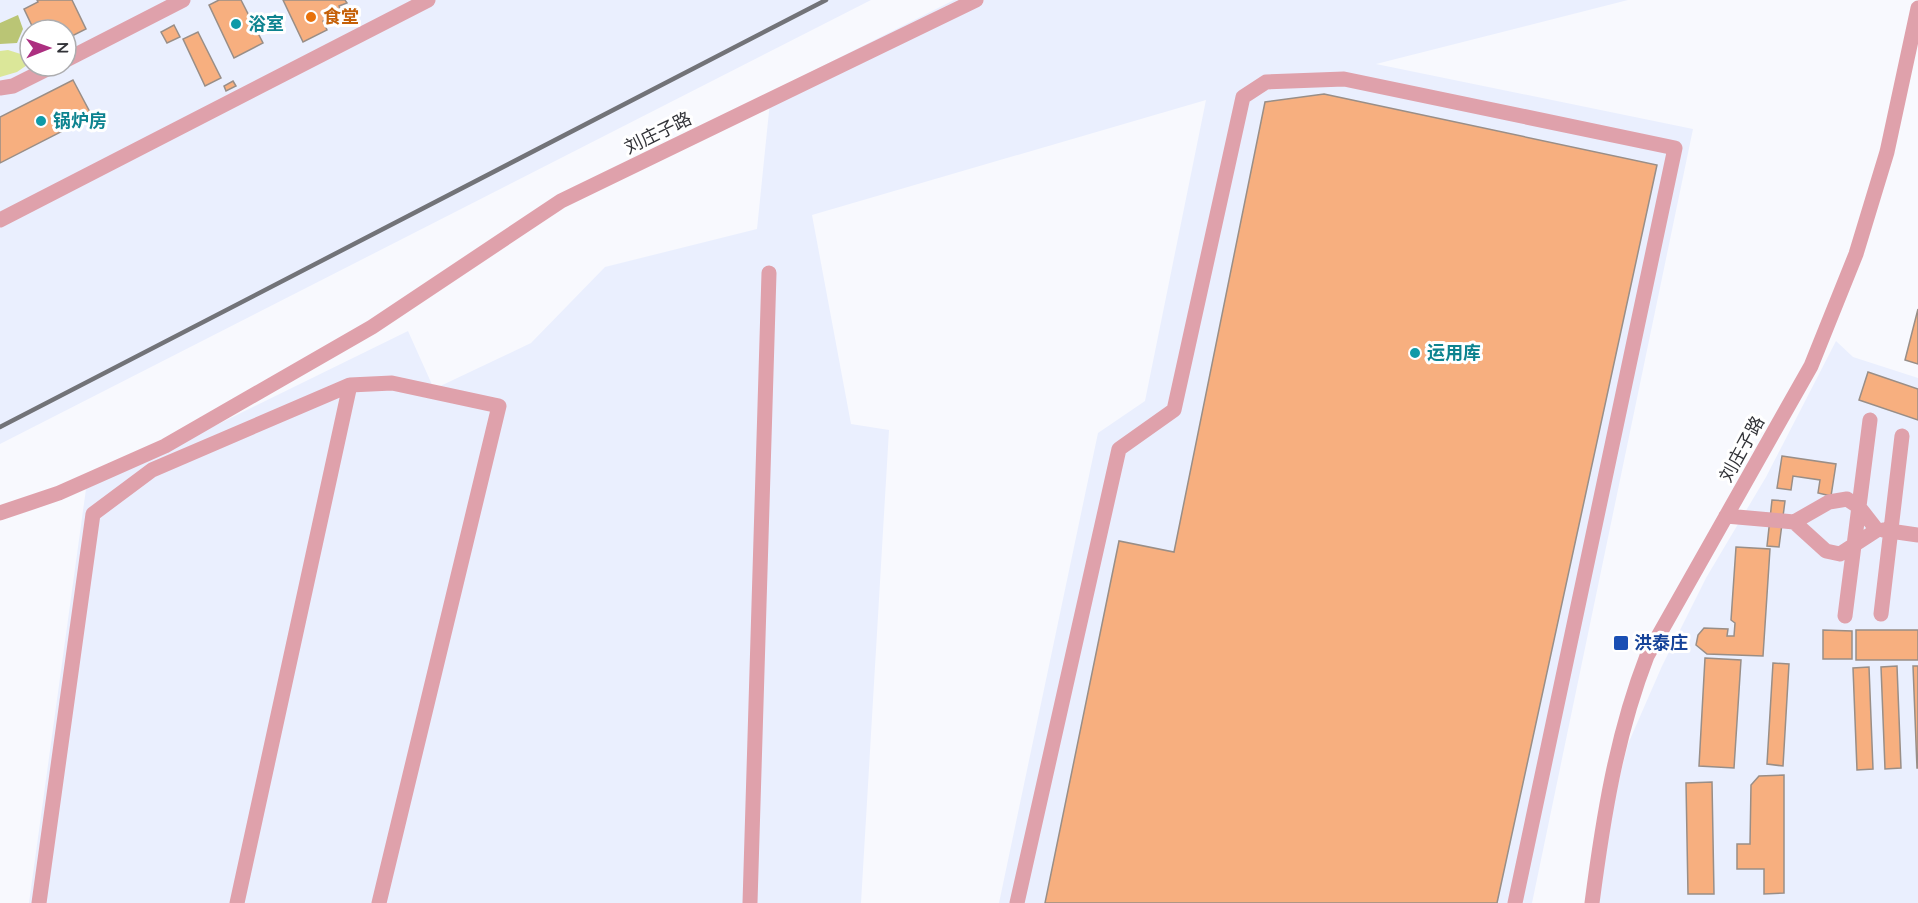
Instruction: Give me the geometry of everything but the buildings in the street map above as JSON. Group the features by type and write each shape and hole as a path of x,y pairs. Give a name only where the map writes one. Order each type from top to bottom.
{"street":[{"path":"78,54 183,0"},
{"path":"0,220 428,0"},
{"name":"刘庄子路","path":"0,513 59,493 165,446 372,327 561,201 976,0"},
{"name":"刘庄子路","path":"1592,903 1617,752 1630,700 1647,656 1811,366 1856,254 1887,152 1918,8"},
{"path":"0,88 14,86 30,78"},
{"path":"1017,903 1119,449 1174,410 1242,97 1266,82 1344,78 1675,148 1515,903"},
{"path":"750,903 769,273"},
{"path":"39,903 38,895 93,514 152,470 350,385 392,383 500,406 379,903"},
{"path":"237,903 350,385"},
{"path":"1845,616 1870,420"},
{"path":"1881,614 1884,530 1902,436"},
{"path":"1726,516 1794,522 1829,502 1847,499 1884,530 1918,535"},
{"path":"1794,522 1826,551 1840,554 1884,530"}],"shaded area":[{"path":"0,0 418,0 0,219"},
{"path":"422,0 871,0 0,444 0,223"},
{"path":"954,0 1628,0 1376,64 1693,129 1532,903 999,903 1098,433 1145,401 1206,100 812,215 851,424 889,430 861,903 29,903 86,489 408,331 434,389 531,343 605,267 757,229 771,92"},
{"path":"1836,341 1853,357 1918,378 1918,903 1588,903 1628,744 1662,666 1706,578 1766,477"}],"green space":[{"path":"18,15 17,43 0,44 0,23"},
{"path":"8,50 18,53 18,71 0,77 0,51"}],"railway":[{"path":"0,427 826,0"}],"place":[{"name":"食堂","path":"311,17"},
{"name":"浴室","path":"236,24"},
{"name":"锅炉房","path":"41,121"},
{"name":"运用库","path":"1415,353"},
{"name":"洪泰庄","path":"1621,643"}]}
